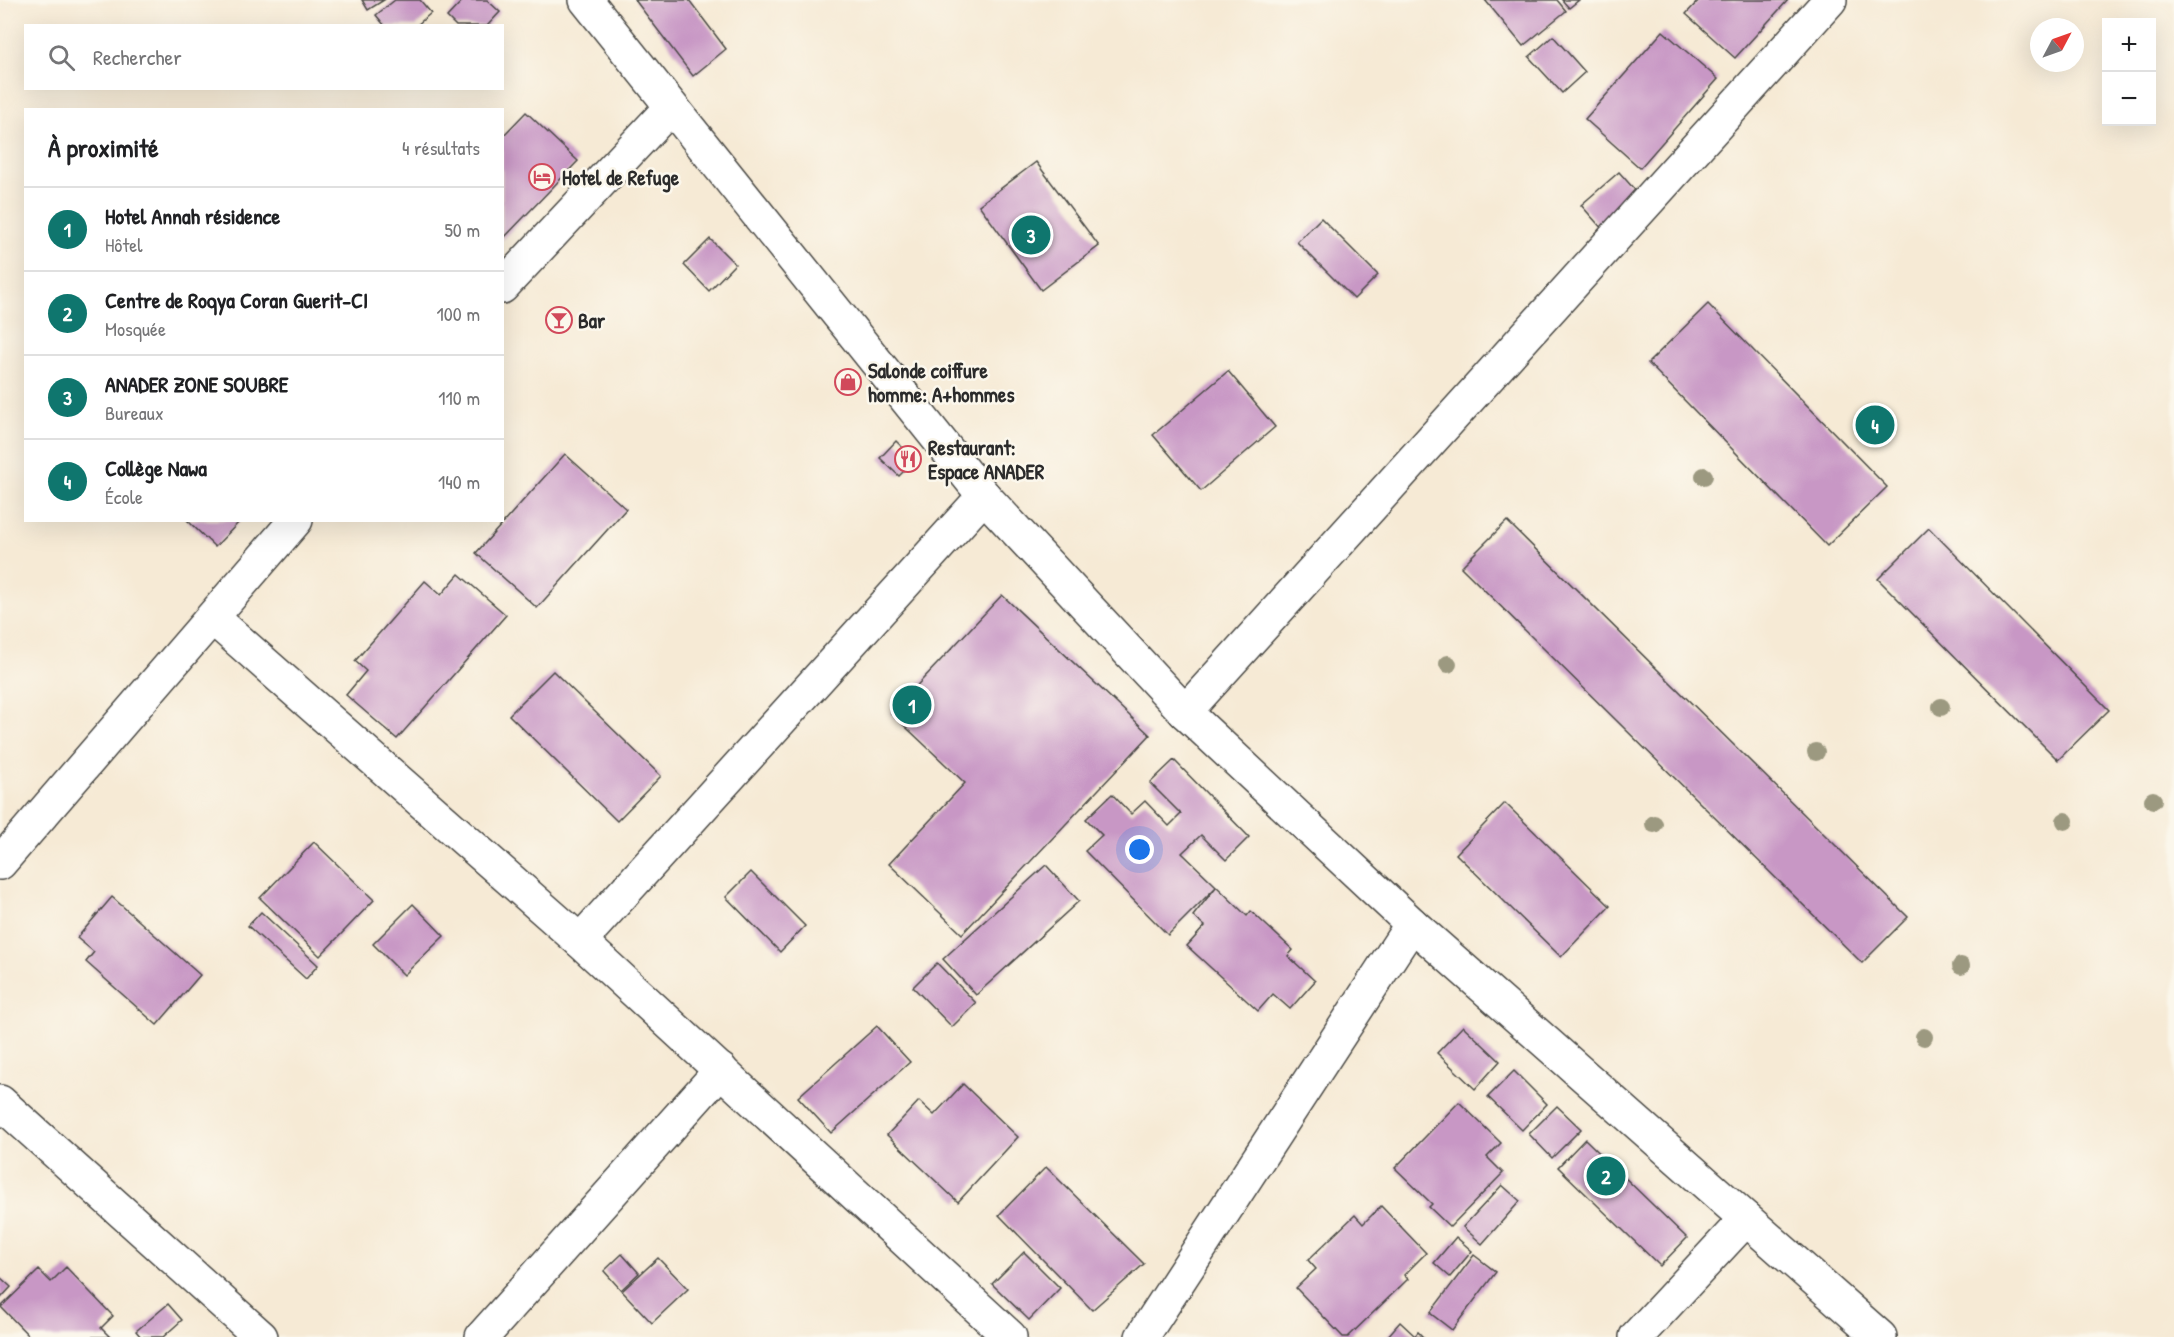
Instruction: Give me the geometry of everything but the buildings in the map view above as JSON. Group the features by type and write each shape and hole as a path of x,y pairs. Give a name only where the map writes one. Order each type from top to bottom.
{"street":[{"path":"586,0 984,496 1185,712 1412,924 1880,1337"},
{"path":"1185,712 1830,0"},
{"path":"504,285 671,107"},
{"path":"580,941 984,496"},
{"path":"0,863 294,522"},
{"path":"213,618 580,941 1010,1337"},
{"path":"1142,1337 1412,924"},
{"path":"482,1337 721,1070"},
{"path":"0,1102 261,1337"},
{"path":"1636,1337 1746,1219"}],"place":[{"name":"Hotel de Refuge","path":"542,177"},
{"name":"ANADER ZONE SOUBRE","path":"1031,235"},
{"name":"Bar","path":"559,320"},
{"name":"Salonde coiffure homme: A+hommes","path":"848,382"},
{"name":"Collège Nawa","path":"1875,425"},
{"name":"Restaurant: Espace ANADER","path":"908,459"},
{"name":"Hotel Annah résidence","path":"912,705"},
{"name":"Centre de Roqya Coran Guerit-CI","path":"1606,1176"}]}
